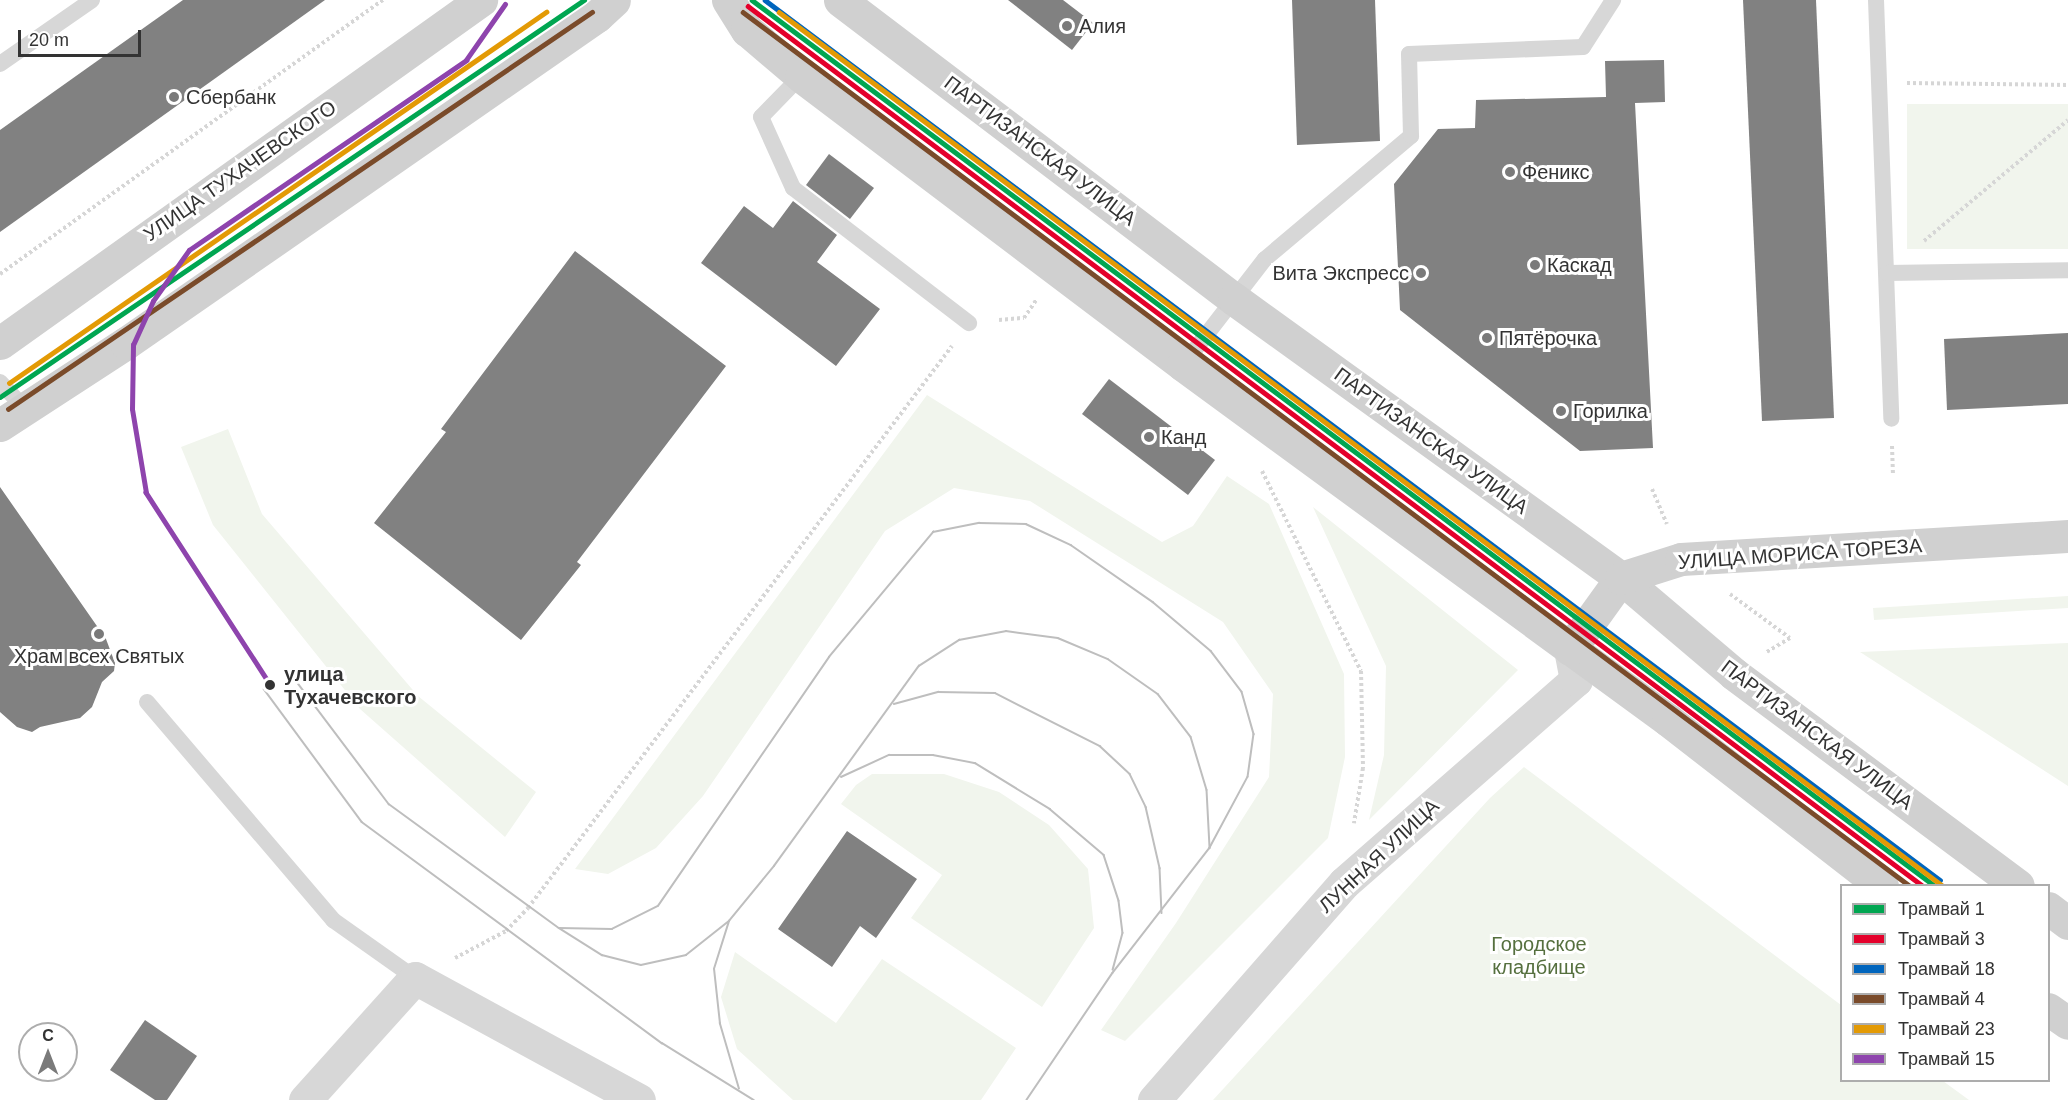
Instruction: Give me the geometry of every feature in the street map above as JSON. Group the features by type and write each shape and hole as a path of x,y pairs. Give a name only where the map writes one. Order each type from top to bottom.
{"street":[{"name":"УЛИЦА ТУХАЧЕВСКОГО","path":"0,343 481,0"},
{"path":"13,417 597,16 614,0"},
{"path":"728,0 747,30 801,75 1183,365 1570,649 1881,884"},
{"name":"ПАРТИЗАНСКАЯ УЛИЦА","path":"840,0 1234,299 1621,578 1734,674 2017,884"},
{"name":"УЛИЦА МОРИСА ТОРЕЗА","path":"1621,578 1681,559 2068,536"},
{"path":"1570,649 1621,578"},
{"name":"ЛУННАЯ УЛИЦА","path":"1154,1100 1344,883 1576,680 1570,649"},
{"path":"2050,909 2068,923"},
{"path":"305,1100 415,978 639,1100"},
{"path":"2050,1010 2068,1023"}],"lane":[{"path":"0,64 92,0"},
{"path":"1183,365 1265,259 1411,136 1409,54 1583,47 1613,0"},
{"path":"1876,0 1891,419"},
{"path":"801,75 761,117 793,188 969,323"},
{"path":"1887,273 2068,270"},
{"path":"0,382 13,417"},
{"path":"147,702 333,920 415,978"}],"path":[{"path":"0,274 383,0"},
{"path":"1880,82 2068,85"},
{"path":"1887,273 2068,120"},
{"path":"415,978 506,931 528,908 969,323 1024,318 1041,292"},
{"path":"1260,468 1361,671 1364,768 1354,826"}],"green space":[{"path":"1907,104 2068,104 2068,249 1907,249"},
{"path":"927,395 1162,542 1193,526 1227,476 1269,504 1344,674 1345,757 1328,838 1125,1041 1101,1030 1176,923 1269,777 1273,694 1223,622 1030,501 954,488 885,531 703,796 656,848 608,874 575,869"},
{"path":"228,429 262,514 418,696 536,792 505,837 360,709 213,525 181,447"},
{"path":"1313,507 1518,670 1369,820 1384,755 1386,666"},
{"path":"2068,596 2068,608 1874,620 1873,608"},
{"path":"2068,643 2068,786 1860,652"},
{"name":"Городское кладбище","path":"1524,767 1840,1004 1840,1082 1944,1082 1969,1100 1213,1100 1490,798"},
{"path":"872,774 944,774 999,792 1049,825 1088,869 1094,928 1042,1007 911,918 942,875 841,804 856,785"},
{"path":"735,952 836,1023 882,959 1016,1048 981,1100 793,1100 737,1049 721,997"}],"building":[{"path":"183,0 325,0 0,232 0,130"},
{"path":"1008,0 1063,0 1093,23 1072,50"},
{"path":"1292,0 1375,0 1380,141 1297,145"},
{"path":"1743,0 1816,0 1834,418 1762,421"},
{"path":"1664,60 1665,102 1635,103 1653,448 1580,451 1400,310 1394,184 1438,129 1475,128 1476,100 1606,97 1605,61"},
{"path":"829,154 874,188 850,219 806,185"},
{"path":"793,201 837,235 817,262 880,309 836,366 701,263 744,206 773,228"},
{"path":"575,251 726,366 577,562 581,565 521,640 374,523 446,432 441,429"},
{"path":"2068,333 2068,404 1947,410 1944,339"},
{"name":"Канд","path":"1109,379 1215,460 1188,495 1082,414"},
{"path":"0,487 106,639 115,663 114,671 102,682 92,707 80,718 40,727 32,732 17,727 0,712"},
{"path":"847,831 917,879 876,938 860,926 832,967 778,929"},
{"path":"145,1020 197,1056 167,1100 155,1100 110,1070"}],"tram line":[{"name":"1","path":"0,397 584,0"},
{"name":"1","path":"752,0 1932,884"},
{"name":"18","path":"765,0 1940,880"},
{"name":"15","path":"270,685 146,493 132,409 133,345 153,301 189,250 466,60 505,4"},
{"name":"3","path":"748,6 1920,884"},
{"name":"23","path":"9,383 546,12"},
{"name":"4","path":"8,409 592,12"},
{"name":"4","path":"743,12 1907,884"},
{"name":"23","path":"779,12 1940,884"},
{"path":"291,674 389,804 559,928 612,929 658,906 829,657 933,532 979,523 1026,524 1071,545 1153,602 1211,651 1242,692 1254,734 1248,777 1210,848 1113,973 1027,1100"},
{"path":"739,1089 720,1024 714,969 729,921 774,866 919,666 959,640 1006,631 1058,638 1108,659 1158,694 1191,737 1207,790 1210,848"},
{"path":"264,689 362,822 662,1043 754,1100"},
{"path":"894,704 938,692 995,693 1100,746 1130,774 1146,807 1160,868 1162,913"},
{"path":"841,777 889,755 933,755 975,763 1050,809 1104,855 1119,901 1123,933 1113,970"},
{"path":"559,928 602,955 641,965 686,955 729,921"}],"place":[{"name":"Алия","path":"1067,26"},
{"name":"Сбербанк","path":"174,97"},
{"name":"Феникс","path":"1510,172"},
{"name":"Каскад","path":"1535,265"},
{"name":"Вита Экспресс","path":"1421,273"},
{"name":"Пятёрочка","path":"1487,338"},
{"name":"Горилка","path":"1561,411"},
{"name":"Канд","path":"1149,437"},
{"name":"Храм всех Святых","path":"99,634"},
{"name":"улица Тухачевского","path":"270,685"}]}
